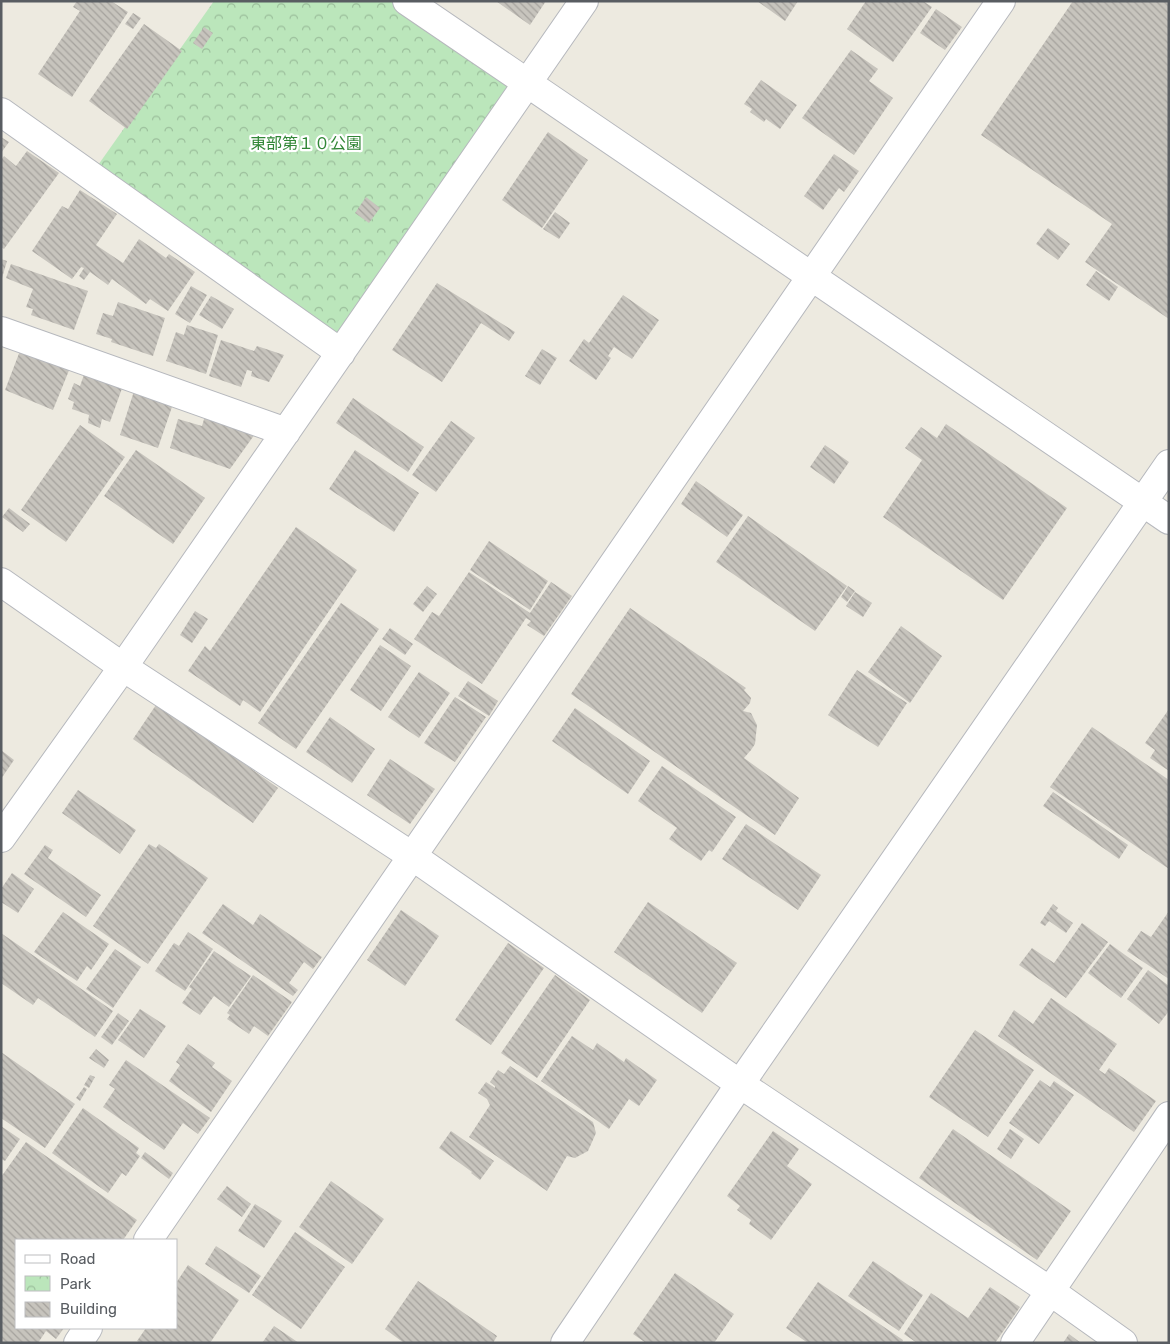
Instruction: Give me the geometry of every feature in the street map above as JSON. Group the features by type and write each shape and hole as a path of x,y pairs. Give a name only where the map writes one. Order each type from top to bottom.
{"street":[{"path":"407,1 1169,520"},
{"path":"1,838 342,353 584,1"},
{"path":"149,1239 1002,1"},
{"path":"1,112 342,353"},
{"path":"1,331 286,432"},
{"path":"565,1343 740,1084 1169,464"},
{"path":"1,582 123,667 412,856 740,1084 1050,1291 1123,1343"},
{"path":"1015,1343 1169,1116"},
{"path":"78,1343 87,1329"}],"green space":[{"name":"東部第１０公園","path":"214,1 395,1 518,84 341,342 96,168"}],"building":[{"path":"77,1 111,1 128,12 72,97 38,74 80,11 73,7"},
{"path":"496,1 546,1 530,25"},
{"path":"757,1 798,1 785,21"},
{"path":"866,1 923,1 932,7 893,62 847,29"},
{"path":"1073,1 1169,1 1169,319 1085,262 1112,224 981,135"},
{"path":"936,9 962,27 945,50 920,33"},
{"path":"133,13 141,18 133,29 125,24"},
{"path":"144,24 182,51 127,129 89,101"},
{"path":"204,27 213,33 202,49 193,43"},
{"path":"851,50 878,69 869,81 893,98 854,155 802,118"},
{"path":"761,80 797,105 780,129 766,119 764,122 750,112 752,109 744,104"},
{"path":"548,132 588,160 542,228 502,200"},
{"path":"1,137 9,142 1,153"},
{"path":"27,151 59,173 4,249 1,247 1,160 4,156 16,166"},
{"path":"834,154 859,171 844,192 839,188 823,210 804,196"},
{"path":"80,190 117,214 96,245 123,263 139,239 166,258 169,254 195,272 168,311 150,299 146,304 112,279 108,285 90,272 84,280 79,276 84,268 81,267 72,279 32,251 62,206 68,209"},
{"path":"366,197 380,208 369,223 355,213"},
{"path":"555,212 570,223 559,239 543,229"},
{"path":"1048,228 1070,244 1058,260 1036,244"},
{"path":"1,259 7,261 2,278 1,278"},
{"path":"11,264 88,291 74,330 31,315 33,309 26,307 33,289 6,278"},
{"path":"1096,271 1118,287 1109,301 1086,285"},
{"path":"437,283 515,332 509,341 481,323 442,382 392,350"},
{"path":"191,286 207,295 190,323 175,314"},
{"path":"623,295 659,320 632,359 614,347 608,356 611,358 596,380 569,361 584,339 589,343"},
{"path":"211,296 234,309 222,329 199,315"},
{"path":"118,302 165,318 153,356 111,342 112,339 96,334 103,313 113,316"},
{"path":"187,325 218,335 206,374 166,361 176,332 184,335"},
{"path":"221,340 254,351 257,346 284,355 269,382 251,376 252,371 247,370 241,387 209,376"},
{"path":"23,343 72,363 53,410 5,390"},
{"path":"542,349 557,358 540,385 525,376"},
{"path":"86,369 125,380 110,422 102,419 100,428 88,423 89,415 72,409 74,402 68,399 74,383 80,386"},
{"path":"135,388 174,401 158,448 120,435"},
{"path":"353,398 424,447 408,472 336,423"},
{"path":"207,409 255,434 230,469 170,448 178,419 202,426"},
{"path":"451,421 475,438 436,492 412,475"},
{"path":"946,424 1067,508 1003,600 883,517 922,460 905,448 921,427 937,438"},
{"path":"80,425 125,457 66,542 21,510"},
{"path":"825,445 849,462 834,484 810,467"},
{"path":"136,450 205,498 173,544 104,496"},
{"path":"355,450 419,493 394,532 329,489"},
{"path":"696,481 743,515 727,537 681,504"},
{"path":"9,508 30,524 23,532 2,517"},
{"path":"748,516 847,586 815,631 716,562"},
{"path":"296,527 357,570 260,712 243,700 240,706 188,671 205,646 210,651"},
{"path":"489,541 548,581 530,610 470,570"},
{"path":"469,572 530,613 551,582 572,596 544,636 527,625 531,621 526,618 482,684 414,639 432,612 439,616"},
{"path":"427,586 437,594 423,612 413,604"},
{"path":"848,586 855,591 847,602 841,597"},
{"path":"855,592 872,603 863,617 846,606"},
{"path":"341,603 379,629 296,749 258,723"},
{"path":"630,608 746,688 744,690 751,698 750,703 743,711 751,713 757,725 755,744 744,758 799,798 775,835 571,694"},
{"path":"195,611 208,619 192,643 180,635"},
{"path":"901,626 942,656 910,703 868,672"},
{"path":"390,628 413,644 405,655 382,639"},
{"path":"380,645 411,666 381,711 350,690"},
{"path":"857,670 907,703 878,747 828,715"},
{"path":"419,672 450,693 419,738 388,717"},
{"path":"468,681 498,701 489,716 458,696"},
{"path":"455,697 486,717 455,762 424,743"},
{"path":"158,702 278,788 253,823 133,739"},
{"path":"575,708 650,761 628,794 552,741"},
{"path":"1169,709 1169,771 1150,758 1155,750 1145,743"},
{"path":"330,717 375,749 352,783 306,752"},
{"path":"1092,727 1169,780 1169,869 1050,787"},
{"path":"1,750 14,760 1,779"},
{"path":"390,759 435,789 410,824 367,795"},
{"path":"662,766 736,817 712,852 709,850 701,861 669,839 677,828 638,801"},
{"path":"78,790 136,830 120,854 62,813"},
{"path":"1053,792 1128,845 1119,859 1043,806"},
{"path":"746,824 821,875 798,910 722,859"},
{"path":"149,844 156,848 159,844 208,878 148,964 93,926"},
{"path":"45,845 53,850 48,858 101,895 86,917 24,874"},
{"path":"12,873 34,889 18,913 1,902 1,889"},
{"path":"648,902 737,963 702,1013 614,952"},
{"path":"223,904 253,925 260,914 322,957 313,969 304,962 289,983 298,990 293,996 202,933"},
{"path":"1053,904 1058,908 1056,911 1073,923 1066,933 1049,921 1045,926 1040,923"},
{"path":"401,910 439,936 405,986 367,960"},
{"path":"1169,911 1169,979 1127,951 1141,931 1151,937"},
{"path":"63,912 109,944 91,970 87,966 77,981 34,952"},
{"path":"1082,923 1108,942 1066,998 1019,965 1032,948 1054,963"},
{"path":"188,932 213,949 185,991 155,971 174,943 179,946"},
{"path":"1,933 113,1011 95,1037 38,998 33,1005 1,983"},
{"path":"508,943 544,968 491,1045 455,1020"},
{"path":"1110,944 1143,968 1121,998 1088,973"},
{"path":"115,949 141,967 113,1008 86,989"},
{"path":"214,951 251,976 229,1007 214,996 200,1015 182,1003 192,989 189,987"},
{"path":"1148,970 1169,986 1169,1011 1159,1024 1127,999"},
{"path":"253,975 292,1002 268,1036 254,1026 249,1034 227,1019 230,1015 227,1013"},
{"path":"555,975 590,1000 537,1078 501,1053"},
{"path":"1051,998 1117,1044 1099,1070 1105,1074 1109,1068 1156,1101 1134,1132 998,1036 1014,1010 1033,1024"},
{"path":"140,1009 166,1026 144,1058 118,1040"},
{"path":"118,1013 129,1021 112,1045 101,1037"},
{"path":"975,1030 1034,1070 988,1137 929,1097"},
{"path":"572,1036 593,1050 597,1043 624,1062 626,1058 657,1080 639,1106 629,1099 609,1129 541,1081"},
{"path":"188,1044 215,1063 212,1067 232,1081 211,1112 169,1081 180,1065 176,1062"},
{"path":"96,1049 109,1060 104,1068 89,1058"},
{"path":"1,1052 75,1104 45,1148 1,1118"},
{"path":"126,1060 210,1118 198,1134 183,1123 164,1150 103,1107 115,1089 109,1085"},
{"path":"510,1066 593,1122 596,1133 588,1151 575,1158 567,1156 547,1191 469,1137 490,1105 487,1099 478,1093 486,1082 495,1088 490,1082 498,1070 504,1074"},
{"path":"90,1075 95,1077 89,1088 84,1085"},
{"path":"1040,1080 1050,1087 1054,1081 1074,1095 1039,1144 1009,1123"},
{"path":"84,1087 87,1089 80,1101 76,1098"},
{"path":"83,1108 139,1148 136,1153 140,1156 126,1176 122,1173 108,1193 52,1153"},
{"path":"1,1126 20,1139 5,1161 1,1159"},
{"path":"953,1129 1071,1211 1037,1260 919,1178"},
{"path":"1010,1129 1024,1139 1011,1159 997,1149"},
{"path":"451,1131 494,1161 480,1180 439,1148"},
{"path":"773,1131 799,1149 787,1166 812,1184 771,1240 749,1224 751,1220 737,1210 740,1206 727,1196"},
{"path":"26,1142 137,1220 124,1239 15,1239 15,1329 63,1329 56,1339 46,1331 38,1343 1,1343 1,1177"},
{"path":"145,1152 173,1173 169,1179 141,1158"},
{"path":"331,1181 384,1219 352,1264 299,1227"},
{"path":"227,1186 251,1204 242,1217 217,1199"},
{"path":"255,1204 282,1221 264,1248 238,1231"},
{"path":"295,1232 345,1267 301,1329 252,1295"},
{"path":"216,1246 261,1276 249,1293 205,1264"},
{"path":"873,1261 923,1295 899,1331 848,1296"},
{"path":"188,1265 239,1300 210,1343 140,1343 137,1341 145,1329 178,1329 178,1280"},
{"path":"675,1273 734,1314 714,1343 646,1343 633,1334"},
{"path":"418,1281 497,1336 493,1343 404,1343 385,1329"},
{"path":"818,1282 903,1340 902,1343 808,1343 786,1328"},
{"path":"990,1287 1020,1307 995,1343 917,1343 904,1334 931,1293 968,1318"},
{"path":"274,1326 299,1343 262,1343"},
{"path":"1069,1334 1081,1343 1063,1343"}]}
